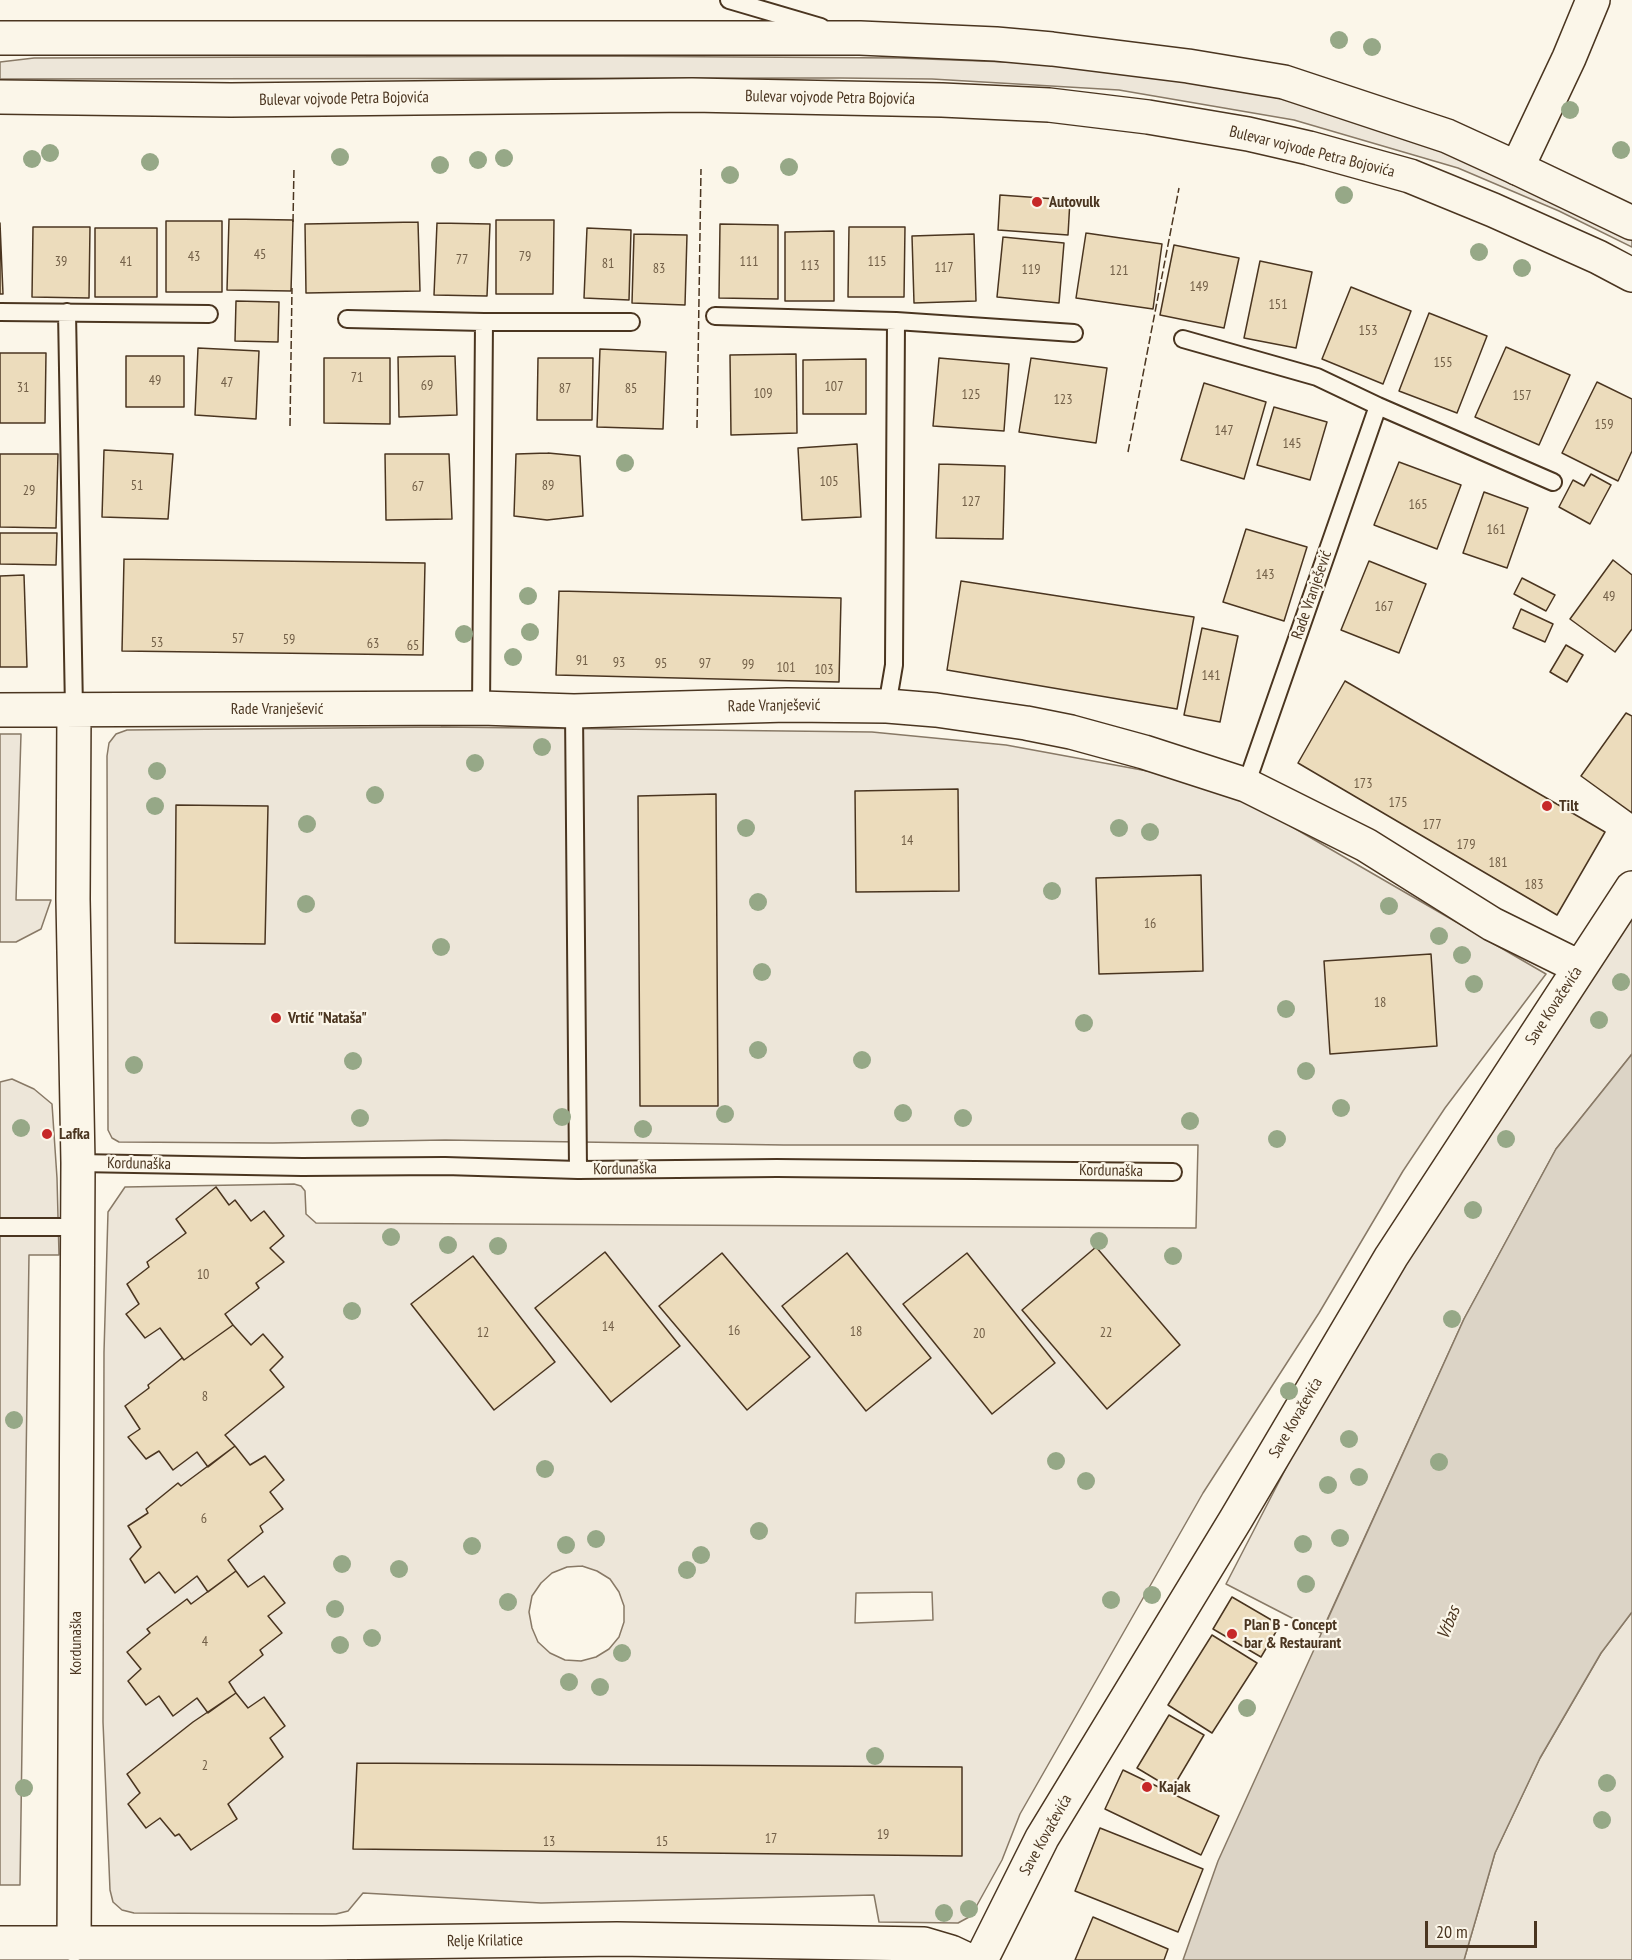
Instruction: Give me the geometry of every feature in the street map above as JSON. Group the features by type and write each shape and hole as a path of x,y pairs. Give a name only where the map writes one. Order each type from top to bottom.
{"street":[{"path":"1517,168 1569,58 1593,0"},
{"path":"0,38 860,38 1052,49 1188,66 1284,82 1447,136 1632,224"},
{"name":"Bulevar vojvode Petra Bojovića","path":"0,98 231,100 692,95 942,100 1049,105 1148,117 1248,134 1400,173 1493,210 1632,275"},
{"name":"Rade Vranješević","path":"0,710 480,708 574,711 787,705 887,706 936,710 1026,723 1071,732 1144,752 1246,785 1366,845 1492,924 1579,967"},
{"name":"Kordunaška","path":"74,710 73,900 78,1163 74,1944"},
{"name":"Save Kovačevića","path":"981,1960 1042,1838 1236,1519 1391,1257 1632,888"},
{"name":"Relje Krilatice","path":"15,1948 74,1944 617,1939 924,1944 968,1960"}],"lane":[{"path":"729,0 860,38"},
{"path":"0,312 209,314"},
{"path":"67,312 74,710"},
{"path":"715,316 896,321 1074,333"},
{"path":"347,320 631,322"},
{"path":"887,706 894,665 896,321"},
{"path":"480,708 484,322"},
{"path":"1183,339 1317,377 1377,406 1553,482"},
{"name":"Rade Vranješević","path":"1246,785 1377,406"},
{"path":"574,711 578,1170"},
{"name":"Kordunaška","path":"78,1163 302,1167 445,1166 578,1170 777,1168 1173,1172"},
{"path":"0,1227 77,1227"}],"shaded area":[{"path":"580,56 899,58 1061,64 1200,80 1316,107 1450,150 1632,234 1632,247 1559,211 1458,168 1294,120 1119,90 932,79 840,78 0,79 0,62 34,58"},
{"path":"441,727 872,732 1006,745 1218,784 1546,974 1445,1108 1403,1171 1319,1313 1203,1493 1020,1814 1002,1860 971,1916 958,1923 879,1922 874,1895 541,1903 363,1893 348,1911 336,1914 134,1913 122,1910 113,1902 110,1890 103,1722 104,1352 108,1212 125,1187 294,1184 301,1186 305,1191 306,1214 316,1223 1196,1228 1198,1145 784,1145 445,1140 273,1143 119,1142 112,1138 108,1130 107,756 109,743 116,734 127,730","holes":["582,1566 610,1579 619,1592 624,1606 624,1622 619,1637 609,1649 596,1657 581,1661 565,1660 550,1653 538,1642 529,1612 532,1596 552,1573 567,1567","932,1592 933,1620 855,1623 856,1593"]},
{"path":"0,734 21,734 16,900 51,900 41,929 16,942 0,942"},
{"path":"1632,917 1632,1054 1556,1149 1464,1319 1321,1633 1226,1584 1329,1385"},
{"path":"12,1079 34,1089 52,1104 59,1255 29,1255 20,1885 0,1885 0,1082"},
{"path":"1632,1612 1632,1960 1464,1960 1495,1853 1540,1758 1601,1653"}],"water":[{"name":"Vrbas","path":"1632,1054 1632,1612 1601,1653 1540,1758 1495,1853 1464,1960 1183,1960 1218,1861 1464,1319 1556,1149"}],"building":[{"path":"1000,195 1070,200 1068,235 998,230"},
{"path":"229,219 293,220 291,291 227,290"},
{"path":"496,220 554,220 553,294 496,294"},
{"path":"166,221 222,221 222,292 166,292"},
{"path":"418,222 420,291 306,293 305,224"},
{"path":"0,223 3,294 0,294"},
{"path":"437,223 490,224 487,296 434,295"},
{"path":"720,224 778,225 778,299 719,298"},
{"path":"33,227 90,227 89,298 32,297"},
{"path":"849,227 905,227 904,297 848,297"},
{"path":"95,228 157,228 157,297 95,297"},
{"path":"587,228 631,230 629,300 584,298"},
{"path":"834,231 834,301 785,301 785,232"},
{"path":"1086,233 1162,244 1153,309 1076,298"},
{"path":"634,234 687,235 685,305 632,303"},
{"path":"974,234 976,301 914,303 912,236"},
{"path":"1003,237 1064,243 1059,303 997,297"},
{"path":"1174,245 1239,258 1224,328 1160,315"},
{"path":"1260,261 1312,272 1296,348 1244,338"},
{"path":"1351,287 1411,311 1383,384 1322,359"},
{"path":"236,301 279,302 278,342 235,341"},
{"path":"1429,313 1487,336 1457,413 1399,391"},
{"path":"1506,347 1570,375 1539,445 1475,417"},
{"path":"198,348 259,351 256,419 195,415"},
{"path":"600,349 666,352 663,429 597,427"},
{"path":"0,353 46,353 45,423 0,423"},
{"path":"796,354 797,433 731,435 730,355"},
{"path":"126,356 184,356 184,407 126,407"},
{"path":"455,356 457,415 399,417 398,357"},
{"path":"324,358 390,358 390,424 324,423"},
{"path":"538,358 593,358 592,420 537,420"},
{"path":"939,358 1009,364 1004,431 933,426"},
{"path":"1031,358 1107,368 1096,443 1019,432"},
{"path":"866,359 866,414 803,414 803,360"},
{"path":"1597,382 1632,399 1632,451 1618,481 1562,453"},
{"path":"1204,383 1266,402 1244,479 1181,460"},
{"path":"1274,407 1327,422 1310,480 1257,465"},
{"path":"857,444 861,517 802,520 798,448"},
{"path":"104,450 173,454 168,519 102,517"},
{"path":"548,453 580,456 583,516 547,520 514,516 516,454"},
{"path":"0,454 58,454 56,528 0,527"},
{"path":"385,454 449,454 452,519 386,520"},
{"path":"1399,462 1461,485 1437,549 1374,525"},
{"path":"939,464 1005,466 1003,539 936,538"},
{"path":"1591,474 1611,485 1590,524 1559,507 1573,480 1584,486"},
{"path":"1484,492 1528,508 1507,568 1463,553"},
{"path":"1246,529 1307,547 1284,621 1223,602"},
{"path":"0,533 57,533 56,565 0,564"},
{"path":"124,559 425,563 423,655 122,651"},
{"path":"1613,560 1632,575 1632,629 1615,652 1570,619"},
{"path":"1369,561 1426,584 1399,653 1341,630"},
{"path":"24,575 27,667 0,667 0,576"},
{"path":"1522,578 1555,595 1546,611 1514,594"},
{"path":"961,581 1194,617 1177,709 947,670"},
{"path":"559,591 841,598 839,682 556,675"},
{"path":"1521,609 1553,624 1545,642 1513,628"},
{"path":"1202,628 1238,636 1220,722 1184,715"},
{"path":"1566,645 1583,655 1567,682 1550,672"},
{"path":"1345,681 1605,832 1557,915 1298,763"},
{"path":"1626,713 1632,716 1632,813 1581,776"},
{"path":"958,789 959,891 856,892 855,791"},
{"path":"716,794 718,1106 640,1106 638,796"},
{"path":"176,805 268,806 265,944 175,943"},
{"path":"1201,875 1203,971 1099,974 1096,878"},
{"path":"1431,954 1437,1046 1330,1054 1324,961"},
{"path":"216,1187 229,1205 235,1200 251,1221 264,1211 284,1236 270,1248 284,1262 256,1283 259,1288 225,1314 233,1325 184,1360 160,1328 145,1338 126,1314 139,1304 127,1284 149,1267 147,1262 186,1233 176,1219"},
{"path":"1096,1247 1180,1345 1107,1409 1022,1310"},
{"path":"605,1252 680,1346 611,1402 535,1308"},
{"path":"722,1253 810,1357 747,1410 659,1306"},
{"path":"847,1253 931,1358 866,1411 782,1306"},
{"path":"967,1253 1055,1363 992,1414 903,1304"},
{"path":"473,1256 555,1362 494,1410 411,1304"},
{"path":"233,1325 251,1345 263,1334 283,1357 270,1370 284,1387 225,1435 235,1446 208,1467 197,1452 173,1470 159,1451 146,1459 128,1437 140,1429 125,1406 182,1358 184,1360"},
{"path":"235,1446 250,1465 265,1456 284,1480 270,1492 283,1509 260,1526 263,1532 228,1560 236,1571 208,1592 197,1576 175,1593 159,1572 145,1583 130,1559 141,1547 128,1526 148,1513 146,1509 178,1483 181,1486"},
{"path":"236,1571 248,1587 264,1576 285,1603 268,1616 282,1633 260,1650 263,1655 229,1682 236,1693 208,1713 197,1698 173,1716 159,1696 146,1705 128,1681 141,1669 127,1652 150,1633 147,1629 187,1599 191,1604"},
{"path":"1232,1597 1280,1625 1261,1657 1213,1629"},
{"path":"1212,1635 1257,1663 1212,1733 1168,1705"},
{"path":"236,1693 248,1708 264,1697 285,1726 270,1738 283,1757 228,1804 237,1819 191,1850 179,1834 175,1836 160,1818 146,1828 128,1804 140,1793 127,1774 193,1722"},
{"path":"1169,1715 1204,1735 1172,1789 1137,1768"},
{"path":"357,1763 962,1767 962,1856 353,1849"},
{"path":"1123,1770 1219,1816 1201,1855 1105,1809"},
{"path":"1100,1828 1203,1869 1178,1932 1075,1891"},
{"path":"1093,1917 1168,1949 1164,1960 1075,1960"}],"fence":[{"path":"293,222 294,167"},
{"path":"697,428 701,169"},
{"path":"1128,452 1179,188"},
{"path":"290,426 292,288"},
{"path":"347,1960 391,1960"}],"place":[{"name":"Autovulk","path":"1037,202"},
{"name":"Tilt","path":"1547,806"},
{"name":"Vrtić \"Nataša\"","path":"276,1018"},
{"name":"Lafka","path":"47,1134"},
{"name":"Plan B - Concept bar & Restaurant","path":"1232,1634"},
{"name":"Kajak","path":"1147,1787"}]}
